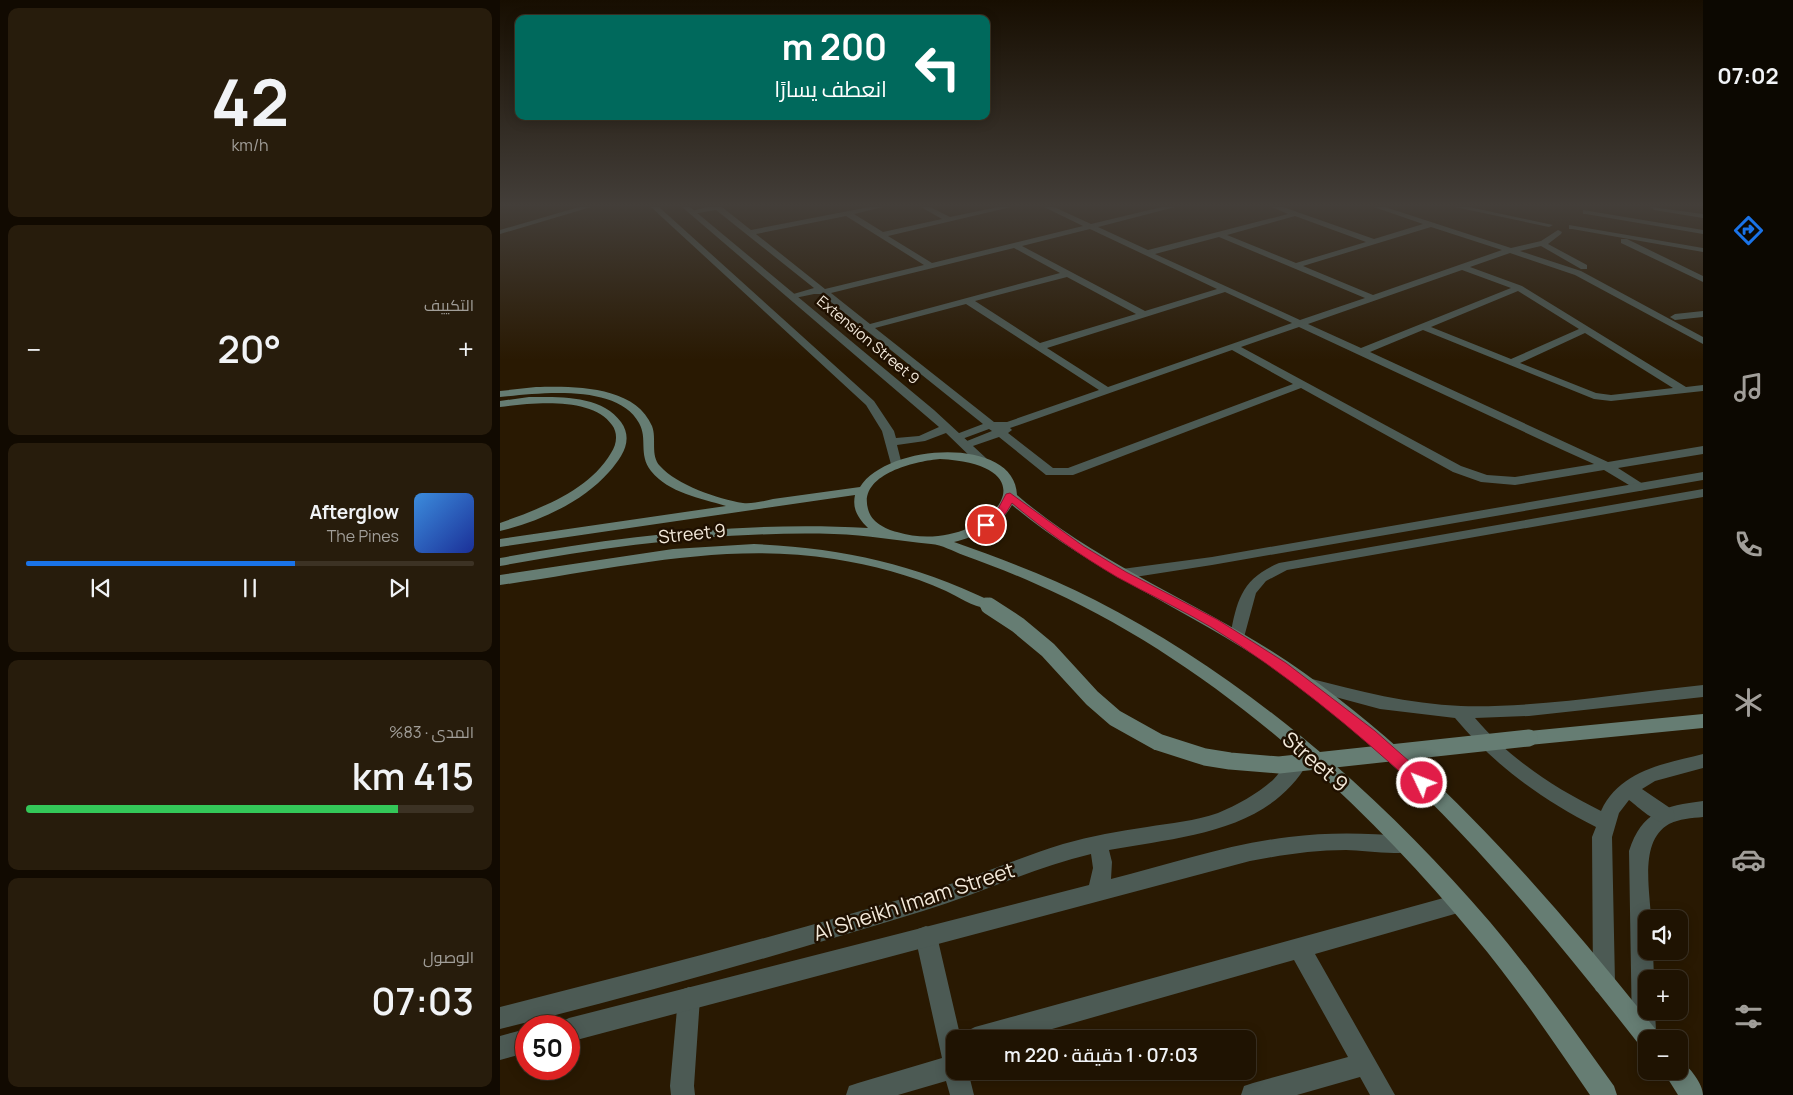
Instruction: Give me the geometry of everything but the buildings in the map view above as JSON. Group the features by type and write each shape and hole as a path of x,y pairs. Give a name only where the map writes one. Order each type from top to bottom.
{"main road":[{"path":"500,394 536,390 568,390 596,393 619,400 636,410 646,424 648,431 648,455 656,469 663,476 682,487 742,507"},
{"path":"500,404 548,400 588,405 614,418 622,431 622,439 616,455 610,464 585,487 548,509 500,527"},
{"path":"940,455 962,456 982,461 998,470 1004,476 1008,482 1010,496 1002,511 986,525 963,535 935,540 908,539 876,529 864,518 860,504 863,490 873,479 896,465 918,458 940,455"},
{"name":"Street 9","path":"500,543 863,490"},
{"path":"1010,496 1059,535 1122,574 1238,637 1304,682 1376,741 1449,809 1535,900 1642,1030"},
{"name":"Street 9","path":"500,562 619,542 704,532 814,528 885,533"},
{"name":"Street 9","path":"935,540 1039,580 1131,626 1218,683 1305,752 1363,804 1458,904 1524,983 1606,1095"},
{"path":"500,580 673,553 732,549 788,549 841,555 892,566 940,582 986,604 1027,632 1047,649 1097,703 1113,716 1154,740 1201,757 1253,765 1279,766 1703,721"},
{"path":"1682,1080 1694,1095"}],"street":[{"path":"710,258 864,398 880,417 892,442 896,465"},
{"name":"Extension Street 9","path":"747,258 947,427 982,461"},
{"path":"781,258 991,425 1004,429 1047,470 1055,473 1064,473 1302,384"},
{"path":"918,258 931,266"},
{"path":"797,300 821,297 824,292 962,258"},
{"path":"1038,258 1143,314"},
{"path":"1159,258 1605,466 1639,487"},
{"path":"1276,258 1373,298"},
{"path":"1295,266 1321,258"},
{"path":"962,441 1004,429 1106,390 1488,258"},
{"path":"1535,258 1578,273 1655,315 1659,313 1703,333"},
{"path":"1567,258 1674,319 1703,341"},
{"path":"1659,258 1703,279"},
{"path":"1462,267 1520,288 1684,390"},
{"path":"868,328 1067,274"},
{"path":"1361,352 1520,288"},
{"path":"1039,347 1225,289"},
{"path":"968,300 1106,390"},
{"path":"1674,319 1703,314"},
{"path":"1423,327 1584,393 1600,397 1615,398 1703,388"},
{"path":"1511,363 1586,329"},
{"path":"1233,346 1457,469 1496,481 1515,481 1703,450"},
{"path":"962,441 991,425"},
{"path":"892,442 910,442 928,438 947,427"},
{"path":"1122,574 1212,561 1703,476"},
{"path":"1238,637 1244,600 1252,585 1266,574 1295,564 1703,493"},
{"path":"1368,534 1379,549"},
{"path":"1304,682 1380,703 1460,712 1529,710 1703,691"},
{"path":"1460,712 1490,746 1530,780 1605,822"},
{"name":"Al Sheikh Imam Street","path":"500,1018 788,941 939,897 1043,860 1097,844 1193,828 1231,816 1247,808 1276,788 1288,777 1305,752"},
{"path":"1604,984 1601,853 1605,822 1618,799 1627,790 1650,775 1703,761"},
{"path":"1627,790 1666,816"},
{"path":"1646,1030 1639,851 1645,834 1651,826 1666,816 1703,809"},
{"name":"Al Sheikh Imam Street","path":"580,1027 1275,846 1325,841 1377,842 1404,845"},
{"path":"1096,892 1102,878 1103,864 1097,844"},
{"path":"1007,1030 1458,904"},
{"path":"926,936 948,1030"},
{"path":"1299,948 1383,1095"},
{"path":"683,1095 682,1086 689,998"},
{"path":"500,1048 515,1044"},
{"path":"858,1095 946,1058"},
{"path":"1253,1095 1365,1064"},
{"path":"958,1080 962,1095"}],"route":[{"path":"986,525 1002,511 1010,496 1041,522 1078,548 1122,574 1214,623 1282,666 1370,735 1422,783"}]}
